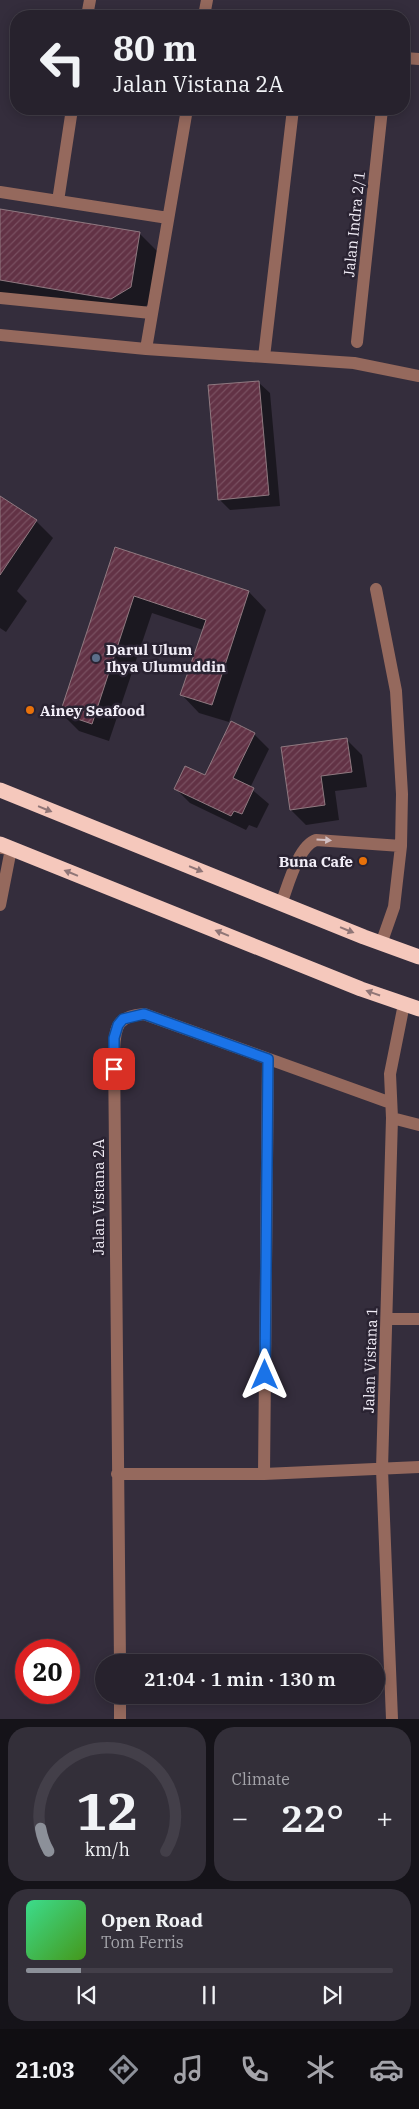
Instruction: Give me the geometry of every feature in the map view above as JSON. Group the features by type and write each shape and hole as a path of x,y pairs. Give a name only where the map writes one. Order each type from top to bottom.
{"highway":[{"path":"0,790 381,944 419,957"},
{"path":"4,847 360,989 419,1009"}],"street":[{"path":"58,201 71,115"},
{"path":"146,349 186,115"},
{"path":"264,357 292,115"},
{"name":"Jalan Indra 2/1","path":"357,342 381,115"},
{"path":"0,192 168,218"},
{"path":"0,298 152,313"},
{"path":"0,335 146,349 354,363 419,376"},
{"path":"376,589 396,699 402,794 401,846 394,907 381,944"},
{"path":"281,904 302,852 310,842 316,840 401,846"},
{"path":"0,905 4,847"},
{"name":"Jalan Vistana 1","path":"392,1719 382,1469 388,1319 392,1118 390,1074 404,1004"},
{"name":"Jalan Vistana 2A","path":"120,1654 114,1050 118,1025 123,1019 144,1014 391,1103"},
{"path":"264,1474 268,1059"},
{"path":"392,1118 419,1125"},
{"path":"388,1319 419,1319"},
{"path":"117,1474 264,1474 419,1467"},
{"path":"120,1704 120,1719"}],"building":[{"path":"0,209 140,232 131,287 111,299 0,280"},
{"path":"259,381 269,495 218,500 208,385"},
{"path":"0,496 37,520 0,575"},
{"name":"Darul Ulum Ihya Ulumuddin","path":"115,547 249,591 212,705 180,695 206,620 134,596 92,724 60,713"},
{"path":"231,721 255,733 233,778 254,788 242,814 234,811 231,816 174,789 185,766 205,775"},
{"path":"347,738 352,772 321,776 325,805 290,810 281,747"}],"place":[{"name":"Darul Ulum Ihya Ulumuddin","path":"96,658"},
{"name":"Ainey Seafood","path":"30,710"},
{"name":"Buna Cafe","path":"363,861"}],"route":[{"path":"114,1069 114,1038 118,1025 123,1019 132,1015 144,1014 268,1059 265,1375"}]}
